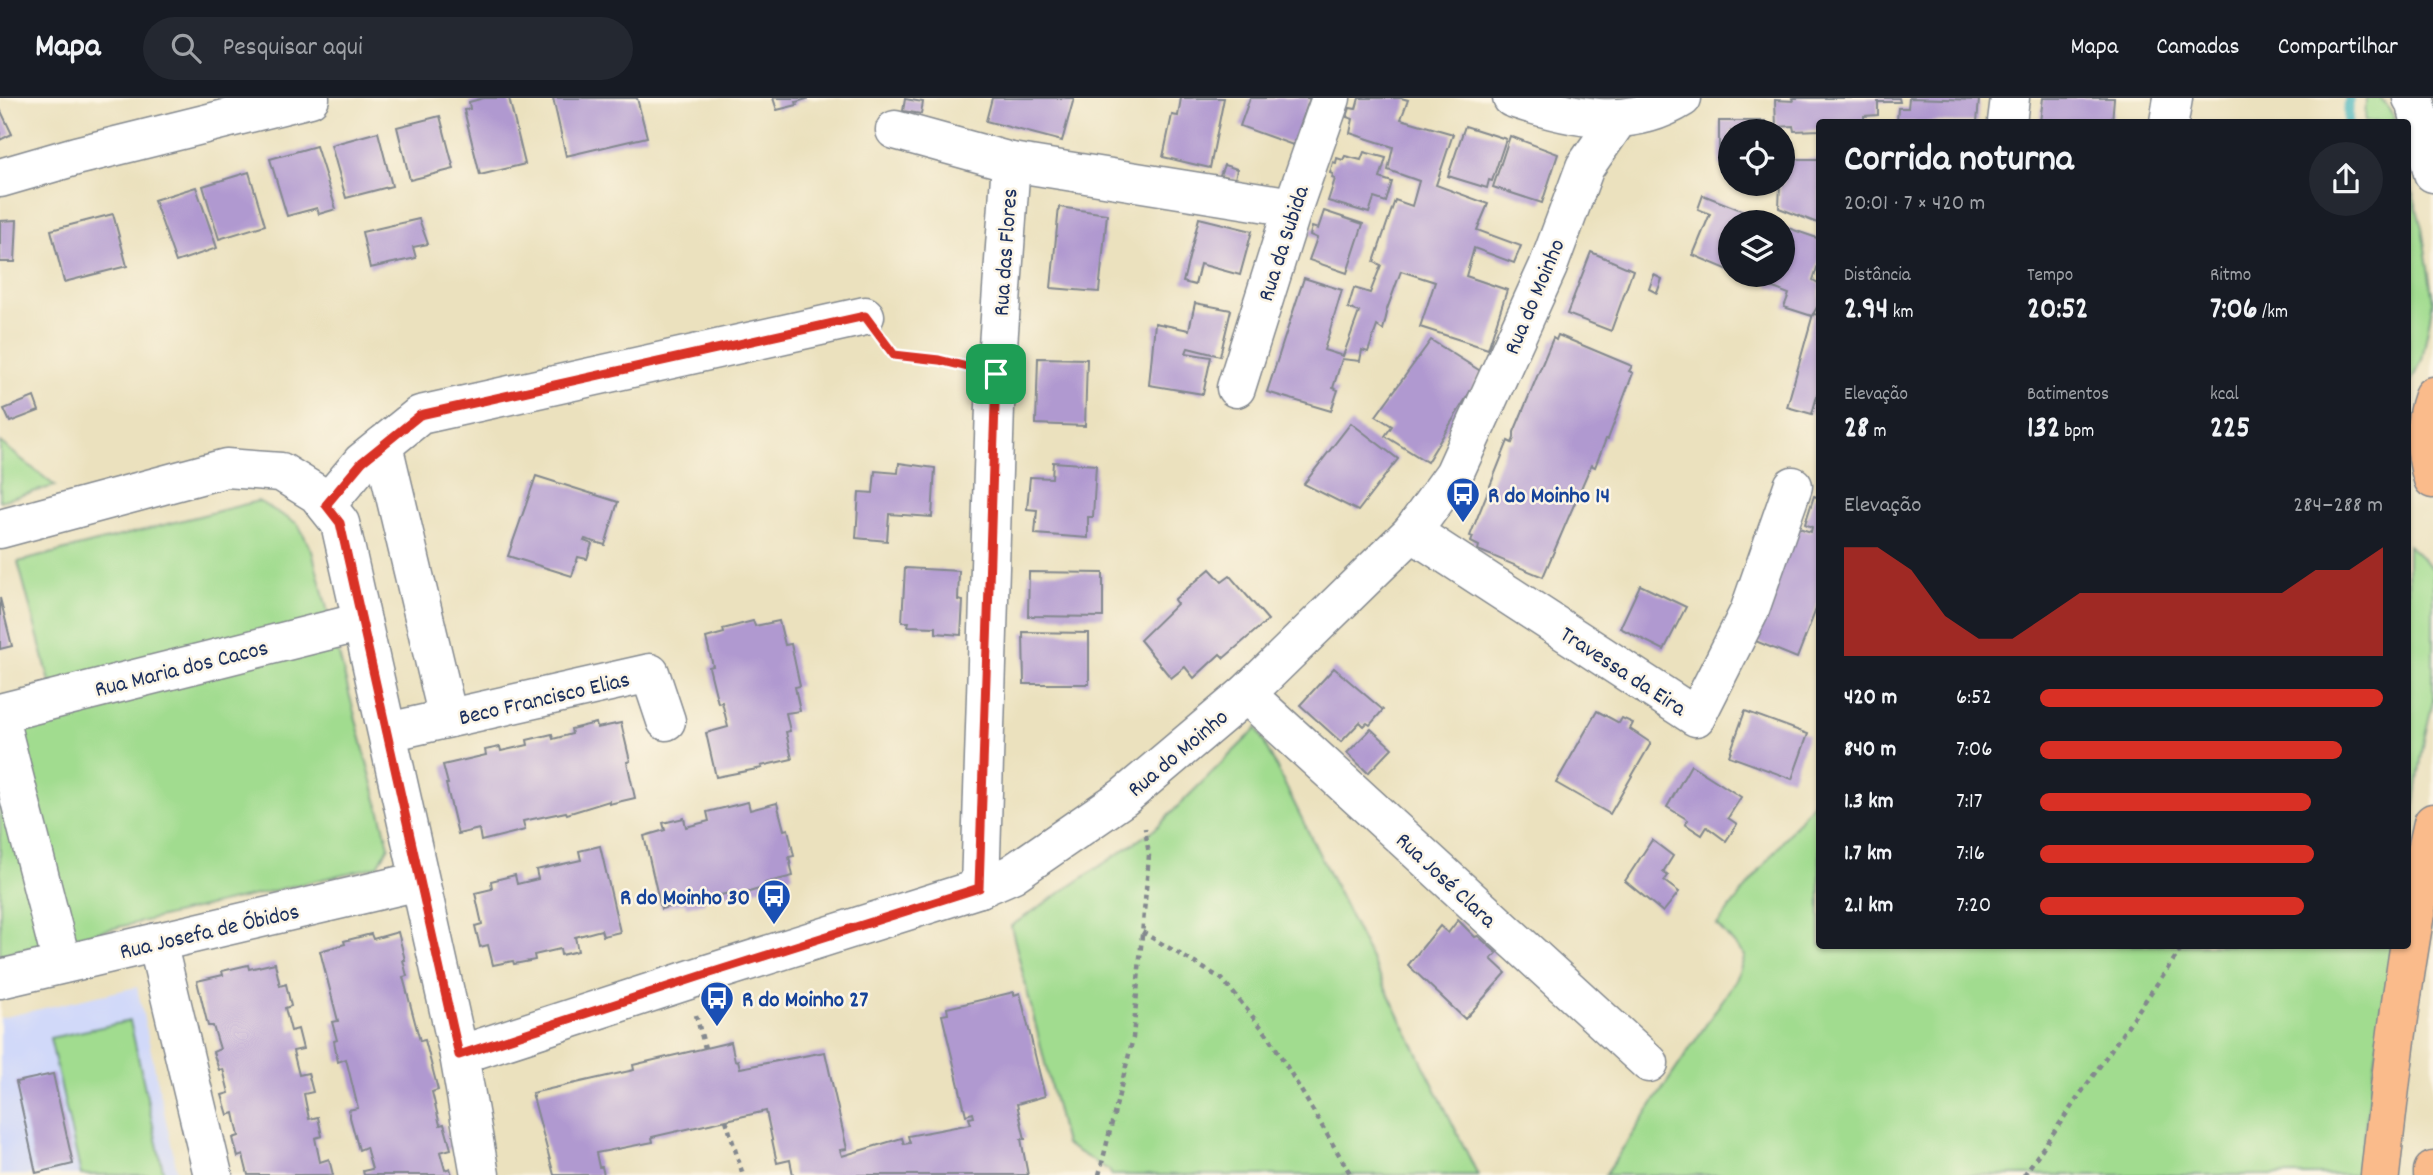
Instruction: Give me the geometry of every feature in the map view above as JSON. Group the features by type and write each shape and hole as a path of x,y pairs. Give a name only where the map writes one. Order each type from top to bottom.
{"main road":[{"path":"2433,396 2427,414 2425,454 2433,479"},
{"path":"2411,940 2433,823"},
{"path":"2380,1175 2396,1030 2410,949"}],"street":[{"path":"0,178 76,156 310,98"},
{"name":"Rua da Subida","path":"1236,388 1293,207 1331,98"},
{"path":"1512,98 1584,118 1650,106"},
{"path":"2007,119 2010,98"},
{"path":"2170,119 2173,98"},
{"path":"2412,98 2416,104 2433,173"},
{"name":"Rua do Moinho","path":"459,1055 695,977 979,888 1012,874 1119,800 1246,694 1412,532 1454,474 1548,267 1585,167 1650,106"},
{"name":"Rua das Flores","path":"895,130 1011,162 1293,207"},
{"name":"Rua das Flores","path":"979,888 996,374 1011,162"},
{"path":"326,505 362,462 420,415 865,316"},
{"path":"383,445 448,718"},
{"path":"0,529 226,468 281,472 317,494 340,523 459,1055 480,1175"},
{"name":"Travessa da Eira","path":"1412,532 1696,717 1749,612 1793,486"},
{"name":"Rua Maria dos Cacos","path":"0,713 362,622"},
{"name":"Beco Francisco Elias","path":"388,732 650,673 666,721"},
{"name":"Rua José Clara","path":"1246,694 1649,1063"},
{"path":"0,722 62,964"},
{"name":"Rua Josefa de Óbidos","path":"0,979 419,881"},
{"path":"157,942 213,1175"}],"path":[{"path":"865,316 894,355 939,360 996,374"},
{"path":"1098,1175 1133,1038 1149,855 1144,821 1119,800"},
{"path":"1142,932 1222,979 1270,1038 1351,1175"},
{"path":"2024,1175 2180,949"},
{"path":"726,1120 743,1175"}],"shaded area":[{"path":"137,987 178,1175 0,1175 0,1018"}],"green space":[{"path":"2366,98 2380,98 2394,119 2365,119"},
{"path":"2411,186 2422,228 2433,301 2422,360 2411,381"},
{"path":"0,442 55,486 0,501"},
{"path":"258,501 298,524 312,551 389,846 378,866 0,955 0,728 58,712 18,562"},
{"path":"2411,548 2433,569 2433,701 2424,740 2411,827"},
{"path":"1257,728 1478,1175 1111,1175 1110,1171 1065,1144 1011,926 1155,829"},
{"path":"1816,799 1816,949 2392,949 2358,1175 1605,1175 1736,980 1745,956 1717,925"},
{"path":"130,1021 164,1175 81,1175 50,1038"}],"building":[{"path":"484,98 509,98 525,164 480,175 464,110 470,109 469,102"},
{"path":"553,98 637,98 647,137 566,156"},
{"path":"773,98 807,99 796,102 797,105 777,110"},
{"path":"992,98 1074,98 1062,141 986,121"},
{"path":"1181,98 1224,98 1210,168 1163,157 1172,115 1178,116"},
{"path":"1250,98 1310,98 1293,145 1240,126"},
{"path":"1359,98 1408,100 1401,119 1453,134 1436,185 1488,204 1477,230 1521,246 1514,263 1474,248 1466,276 1507,290 1488,349 1420,327 1435,282 1401,271 1386,312 1383,330 1377,326 1368,352 1362,350 1360,361 1342,359 1333,388 1338,390 1331,411 1267,392 1304,278 1342,290 1324,350 1343,356 1359,312 1348,308 1354,288 1370,293 1381,265 1374,262 1395,200 1412,206 1419,181 1388,170 1393,147 1350,133 1353,119 1347,117 1350,108 1356,109"},
{"path":"1899,98 1900,102 1878,102 1878,115 1864,116 1864,119 1816,119 1816,130 1795,131 1795,119 1776,119 1775,100"},
{"path":"1909,98 1979,100 1977,119 1897,119 1898,108 1908,108"},
{"path":"2043,98 2114,98 2112,119 2040,119"},
{"path":"905,99 923,102 921,114 903,111"},
{"path":"0,109 12,134 0,140"},
{"path":"440,116 454,169 410,180 397,127"},
{"path":"1465,126 1506,139 1492,181 1489,180 1487,188 1448,176"},
{"path":"378,132 392,186 346,198 331,145"},
{"path":"1510,136 1558,154 1542,203 1493,187"},
{"path":"316,146 336,209 319,214 317,208 287,216 270,159"},
{"path":"1364,152 1386,158 1380,178 1392,182 1386,202 1374,198 1369,213 1328,201 1335,179 1330,173 1333,162 1336,163 1337,158 1343,160 1345,156 1361,160"},
{"path":"1795,159 1816,159 1816,222 1795,214 1795,210 1779,208 1780,196 1795,196"},
{"path":"1224,165 1237,169 1235,179 1220,175"},
{"path":"249,172 265,225 219,239 203,186"},
{"path":"196,187 217,248 176,262 154,200"},
{"path":"1703,195 1741,210 1718,210 1718,266 1693,255 1710,214 1698,209"},
{"path":"1059,207 1107,214 1099,292 1051,288"},
{"path":"1324,211 1363,224 1347,273 1309,260 1317,238 1310,235 1312,227 1318,229"},
{"path":"113,214 127,266 64,282 51,230"},
{"path":"1199,218 1252,231 1240,275 1200,264 1195,285 1183,282"},
{"path":"419,219 428,244 413,247 416,258 370,268 362,232"},
{"path":"17,220 15,262 0,262 0,221"},
{"path":"1795,230 1816,238 1816,271 1813,280 1816,282 1816,309 1812,316 1784,307 1789,294 1771,287 1795,287"},
{"path":"1591,252 1633,270 1611,331 1567,314"},
{"path":"1654,275 1662,279 1657,293 1649,289"},
{"path":"1195,303 1231,310 1220,356 1188,348 1186,353 1211,357 1203,394 1149,385 1155,323 1189,330"},
{"path":"1813,314 1816,314 1816,400 1812,414 1787,407"},
{"path":"1558,335 1632,366 1629,371 1633,373 1608,439 1595,467 1591,465 1543,577 1478,550 1479,546 1471,542 1473,537 1470,536 1508,441 1512,443 1514,432 1553,338 1556,340"},
{"path":"1431,340 1482,372 1427,462 1385,436 1392,426 1376,416"},
{"path":"1038,358 1087,359 1085,426 1036,424"},
{"path":"34,397 39,411 10,422 4,409"},
{"path":"1351,423 1398,459 1358,511 1304,484"},
{"path":"1053,462 1096,465 1093,517 1088,517 1088,538 1035,534 1037,510 1027,509 1030,477 1052,478"},
{"path":"899,463 935,468 932,517 889,514 887,541 856,538 859,492 873,493 875,471 898,473"},
{"path":"536,476 618,502 605,545 585,539 584,541 592,544 587,559 578,557 572,576 508,556"},
{"path":"1814,496 1816,497 1816,609 1797,658 1753,640 1793,526 1811,532 1812,527 1805,524"},
{"path":"905,568 959,571 958,600 963,601 961,635 936,633 936,627 908,626 909,622 902,622"},
{"path":"1210,569 1222,582 1230,576 1268,620 1224,658 1220,654 1194,678 1185,667 1171,678 1140,640 1177,604 1174,600"},
{"path":"1029,572 1103,573 1103,617 1028,616"},
{"path":"1640,585 1686,607 1664,650 1620,628"},
{"path":"0,598 12,646 0,649"},
{"path":"753,621 755,626 779,621 785,645 791,644 800,686 795,687 800,711 786,713 790,731 786,732 792,759 716,777 706,733 728,727 722,702 718,703 709,667 713,666 706,638 724,633 723,629"},
{"path":"1023,632 1089,633 1089,684 1024,684"},
{"path":"1334,668 1383,710 1370,725 1367,723 1364,726 1360,722 1341,742 1300,705"},
{"path":"1597,711 1619,723 1622,718 1633,723 1630,729 1651,743 1610,814 1556,783"},
{"path":"1745,711 1808,734 1792,779 1729,756"},
{"path":"596,723 597,728 621,723 635,798 609,804 609,801 567,814 566,812 523,821 525,830 481,841 479,829 458,834 443,765 486,755 485,750 500,747 501,751 528,745 527,740 552,734 553,739 572,734 571,729"},
{"path":"1371,729 1392,748 1368,773 1347,753"},
{"path":"1691,765 1741,797 1728,818 1737,824 1726,841 1707,827 1702,835 1685,824 1688,820 1667,807"},
{"path":"748,802 750,810 777,803 784,830 788,829 794,856 789,857 793,876 765,883 766,887 730,897 729,893 704,899 705,903 686,907 685,903 661,909 644,836 665,830 663,823 684,818 686,827 709,821 707,812"},
{"path":"1652,840 1673,856 1663,872 1668,876 1664,881 1679,892 1663,912 1625,881"},
{"path":"600,846 620,932 603,936 601,930 575,937 578,951 561,955 560,949 534,955 535,960 493,965 488,945 480,947 475,926 482,924 475,893 492,889 491,881 515,875 517,884 538,879 536,870 581,860 579,851"},
{"path":"1458,920 1497,953 1491,959 1506,973 1465,1019 1408,965 1440,926 1448,933"},
{"path":"398,932 407,976 403,977 420,1041 425,1040 438,1090 432,1092 440,1125 444,1124 451,1149 440,1152 445,1170 450,1168 452,1175 364,1175 363,1171 372,1169 366,1147 359,1150 348,1110 358,1108 346,1059 338,1062 334,1041 337,1040 332,1022 338,1021 320,951 371,934 373,939"},
{"path":"275,963 280,986 286,984 291,1006 285,1008 291,1031 298,1029 303,1049 293,1051 299,1075 308,1073 313,1092 304,1094 309,1119 318,1117 322,1136 315,1138 320,1162 329,1159 333,1175 248,1175 243,1155 238,1157 233,1138 239,1136 234,1113 228,1115 222,1095 229,1093 223,1069 219,1070 213,1052 220,1049 213,1026 208,1026 197,981 248,965 249,969"},
{"path":"1014,992 1014,995 1020,993 1045,1096 1017,1104 1025,1139 1021,1139 1028,1175 793,1175 790,1160 777,1163 766,1111 652,1137 653,1142 596,1153 604,1175 554,1175 532,1093 634,1070 633,1065 731,1042 735,1061 738,1060 740,1068 825,1052 847,1149 840,1150 842,1156 902,1138 904,1144 910,1143 908,1136 971,1124 969,1118 974,1117 973,1113 966,1115 942,1015 948,1014 947,1008"},
{"path":"53,1074 73,1164 36,1173 16,1082"}],"waterway":[{"path":"2348,119 2349,98"}],"place":[{"name":"R do Moinho 14","path":"1463,524"},
{"name":"R do Moinho 30","path":"774,926"},
{"name":"R do Moinho 27","path":"717,1028"}],"route":[{"path":"865,316 894,355 939,360 996,374 979,888 459,1055 340,523 326,505 362,462 420,415 865,316"}]}
